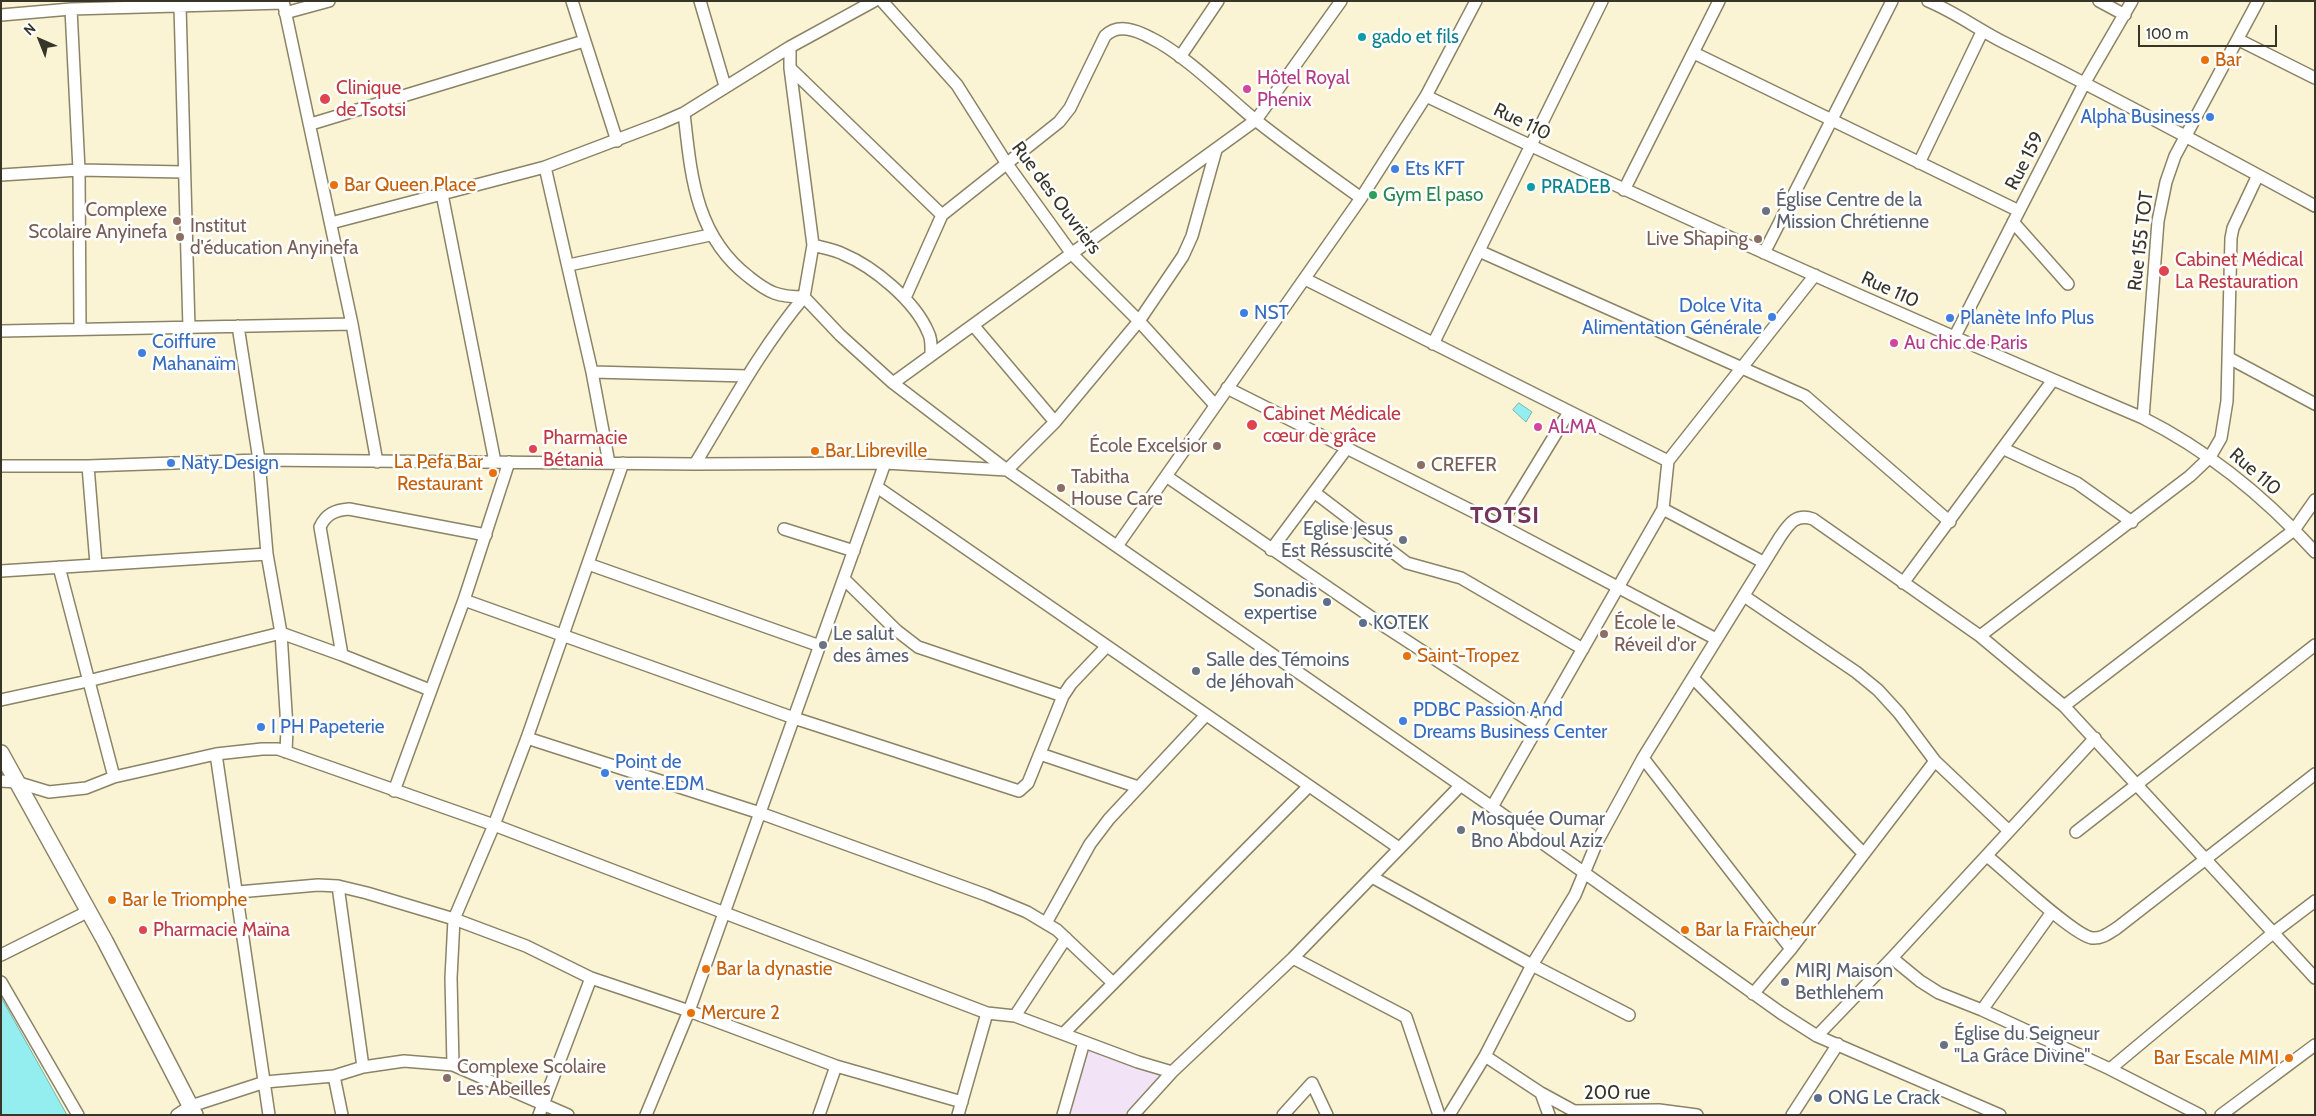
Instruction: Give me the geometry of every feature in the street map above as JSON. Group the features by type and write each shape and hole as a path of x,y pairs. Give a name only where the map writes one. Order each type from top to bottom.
{"street":[{"path":"1,15 71,9 284,6 328,1"},
{"path":"572,1 617,141"},
{"path":"700,1 725,86"},
{"path":"331,223 545,167 617,141 684,113 790,47 874,1"},
{"name":"Rue des Ouvriers","path":"882,1 957,85 1007,164 1072,254 1139,320 1216,405"},
{"path":"1180,57 1218,1"},
{"path":"892,383 1256,120 1342,1"},
{"path":"1117,546 1361,198 1426,96 1476,1"},
{"path":"1433,344 1602,1"},
{"path":"1624,190 1719,1"},
{"path":"1764,253 1892,1"},
{"path":"2099,1 2125,15"},
{"name":"Rue 159","path":"1954,338 2085,82 2132,1"},
{"name":"Rue 155 TOT","path":"2143,418 2158,221 2166,182 2175,156 2239,40 2258,1"},
{"path":"1931,2 1982,32 2085,82 2315,206"},
{"path":"180,6 189,328"},
{"path":"284,6 352,324 377,462"},
{"path":"71,9 79,170 80,329"},
{"path":"905,298 942,214 1060,122 1070,108 1105,36 1122,28 1150,37 1180,57 1256,120 1361,198"},
{"path":"1919,163 1982,32"},
{"path":"2239,40 2315,78"},
{"path":"310,124 584,41"},
{"path":"695,464 748,376 804,297 813,245 790,68 790,47"},
{"path":"1694,53 2019,211"},
{"path":"790,68 942,214"},
{"name":"Rue 110","path":"1426,96 1624,190 1954,338 2143,418 2186,440 2210,456 2256,494 2315,552"},
{"path":"684,113 693,184 710,235 730,261 763,288 778,296 804,297 840,335 892,383 1008,470 1492,807 1753,994 1817,1036 2000,1115"},
{"path":"1,466 88,466 259,460 695,464 885,463 1008,470 1055,422 1139,320 1188,245 1216,150"},
{"path":"545,167 569,265 609,463"},
{"path":"1,175 79,170 184,172"},
{"path":"1980,636 2190,476 2210,456 2221,438 2227,402 2231,238 2238,217 2258,175"},
{"path":"442,194 496,462"},
{"path":"2013,222 2068,284"},
{"path":"569,265 710,235"},
{"path":"813,245 841,252 858,261 905,298 929,333 931,355"},
{"path":"1479,251 1743,368 1811,401 1950,522"},
{"path":"1492,807 1663,509 1668,461 1815,275"},
{"path":"1305,279 1668,461"},
{"path":"1,331 352,324"},
{"path":"973,325 1055,422"},
{"path":"238,326 259,460 267,554 281,634 287,728 286,752"},
{"path":"2229,358 2315,404"},
{"path":"592,372 748,376"},
{"path":"1904,583 2053,380"},
{"path":"1227,388 1619,586 1716,639"},
{"path":"1500,525 1569,412"},
{"path":"1271,550 1346,448"},
{"path":"2004,449 2077,483 2132,522"},
{"path":"394,792 464,600 509,462"},
{"path":"453,1065 451,978 454,919 494,825 527,738 622,463"},
{"path":"646,1115 690,1011 885,463"},
{"path":"88,466 96,564"},
{"path":"1166,476 1271,550 1539,727"},
{"path":"877,487 1399,848"},
{"path":"1314,492 1407,563 1461,578 1583,649"},
{"path":"2064,706 2294,530 2315,500"},
{"path":"342,655 320,527 324,519 331,513 349,509 486,535"},
{"path":"1663,509 1763,562"},
{"path":"1448,1115 1485,1056 1532,965 1575,895 1597,842 1643,758 1744,596 1763,562 1791,522 1798,517 1805,516 1813,519 1980,636 2064,706 2315,978"},
{"path":"784,529 854,551"},
{"path":"1,570 267,554"},
{"path":"588,564 820,646"},
{"path":"59,567 114,777"},
{"path":"844,579 896,630 918,647 1063,696"},
{"path":"1744,596 1849,667 1878,690 1899,713 1935,761 2008,831"},
{"path":"464,600 794,718 1019,790 1028,783 1063,696 1071,684 1107,646"},
{"path":"1,700 281,634 342,655 430,690"},
{"path":"2076,832 2315,645"},
{"path":"1693,678 1863,853"},
{"path":"1046,923 1090,844 1109,819 1206,715"},
{"path":"527,738 760,813 986,894 1027,912 1046,923 1066,938 1112,982"},
{"path":"1817,1036 1892,958 2095,738"},
{"path":"8,781 49,792 86,788 114,777 216,754 262,749 286,752 394,792 494,825 987,1013 1015,1016 1172,1072"},
{"path":"1,753 8,781 104,942 193,1110"},
{"path":"216,754 238,892 269,1115"},
{"path":"1040,754 1138,787"},
{"path":"1643,758 1791,949"},
{"path":"1753,994 1791,949 1935,761"},
{"path":"1986,856 2052,912 2088,937 2100,938 2117,928 2315,774"},
{"path":"1063,1034 1112,982 1309,786"},
{"path":"1133,1115 1172,1072 1293,958 1460,786"},
{"path":"1372,877 1532,965 1629,1015"},
{"path":"238,892 318,885 338,886 454,919 526,946 591,978 690,1011 836,1066 962,1102"},
{"path":"338,886 363,1067"},
{"path":"2110,1069 2273,933 2315,901"},
{"path":"1,955 87,912"},
{"path":"1982,1010 2052,912"},
{"path":"1015,1016 1066,938"},
{"path":"1293,958 1406,1016 1439,1115"},
{"path":"1892,958 1920,982 1939,993 1982,1010 2110,1069 2200,1115"},
{"path":"541,1110 591,978"},
{"path":"1,982 78,1115"},
{"path":"958,1115 987,1013"},
{"path":"1063,1115 1084,1042"},
{"path":"1792,1115 1838,1044"},
{"path":"2221,1115 2315,1045"},
{"name":"200 rue","path":"1485,1056 1541,1093 1574,1111 1659,1110 1697,1115"},
{"path":"177,1115 265,1082 334,1076 363,1067 404,1061 453,1065 541,1110 568,1115"},
{"path":"818,1115 836,1066"},
{"path":"334,1076 342,1115"},
{"path":"1283,1115 1312,1083 1327,1115"},
{"path":"1541,1093 1549,1115"}],"shaded area":[{"path":"1087,1047 1161,1074 1124,1115 1070,1115"}],"water":[{"path":"1519,403 1532,412 1526,422 1513,410"},
{"path":"1,997 67,1115 1,1115"}],"place":[{"name":"gado et fils","path":"1362,37"},
{"name":"Bar","path":"2205,60"},
{"name":"Hôtel Royal Phenix","path":"1247,89"},
{"name":"Clinique de Tsotsi","path":"325,99"},
{"name":"Alpha Business","path":"2210,117"},
{"name":"Ets KFT","path":"1395,169"},
{"name":"Bar Queen Place","path":"334,185"},
{"name":"PRADEB","path":"1531,187"},
{"name":"Gym El paso","path":"1373,195"},
{"name":"Église Centre de la Mission Chrétienne","path":"1766,211"},
{"name":"Complexe Scolaire Anyinefa","path":"177,221"},
{"name":"Institut d'éducation Anyinefa","path":"180,237"},
{"name":"Live Shaping","path":"1758,239"},
{"name":"Cabinet Médical La Restauration","path":"2164,271"},
{"name":"NST","path":"1244,313"},
{"name":"Dolce Vita Alimentation Générale","path":"1772,317"},
{"name":"Planète Info Plus","path":"1950,318"},
{"name":"Au chic de Paris","path":"1894,343"},
{"name":"Coiffure Mahanaïm","path":"142,353"},
{"name":"Cabinet Médicale cœur de grâce","path":"1252,425"},
{"name":"ALMA","path":"1538,427"},
{"name":"École Excelsior","path":"1217,446"},
{"name":"Pharmacie Bétania","path":"533,449"},
{"name":"Bar Libreville","path":"815,451"},
{"name":"Naty Design","path":"171,463"},
{"name":"CREFER","path":"1421,465"},
{"name":"La Pefa Bar Restaurant","path":"493,473"},
{"name":"Tabitha House Care","path":"1061,488"},
{"name":"Eglise Jesus Est Réssuscité","path":"1403,540"},
{"name":"Sonadis expertise","path":"1327,602"},
{"name":"KOTEK","path":"1363,623"},
{"name":"École le Réveil d'or","path":"1604,634"},
{"name":"Le salut des âmes","path":"823,645"},
{"name":"Saint-Tropez","path":"1407,656"},
{"name":"Salle des Témoins de Jéhovah","path":"1196,671"},
{"name":"PDBC Passion And Dreams Business Center","path":"1403,721"},
{"name":"I PH Papeterie","path":"261,727"},
{"name":"Point de vente EDM","path":"605,773"},
{"name":"Mosquée Oumar Bno Abdoul Aziz","path":"1461,830"},
{"name":"Bar le Triomphe","path":"112,900"},
{"name":"Pharmacie Maïna","path":"143,930"},
{"name":"Bar la Fraîcheur","path":"1685,930"},
{"name":"Bar la dynastie","path":"706,969"},
{"name":"MIRJ Maison Bethlehem","path":"1785,982"},
{"name":"Mercure 2","path":"691,1013"},
{"name":"Église du Seigneur \"La Grâce Divine\"","path":"1944,1045"},
{"name":"Bar Escale MIMI","path":"2289,1058"},
{"name":"Complexe Scolaire Les Abeilles","path":"447,1078"},
{"name":"ONG Le Crack","path":"1818,1098"}],"district":[{"name":"TOTSI","path":"1505,516"}]}
